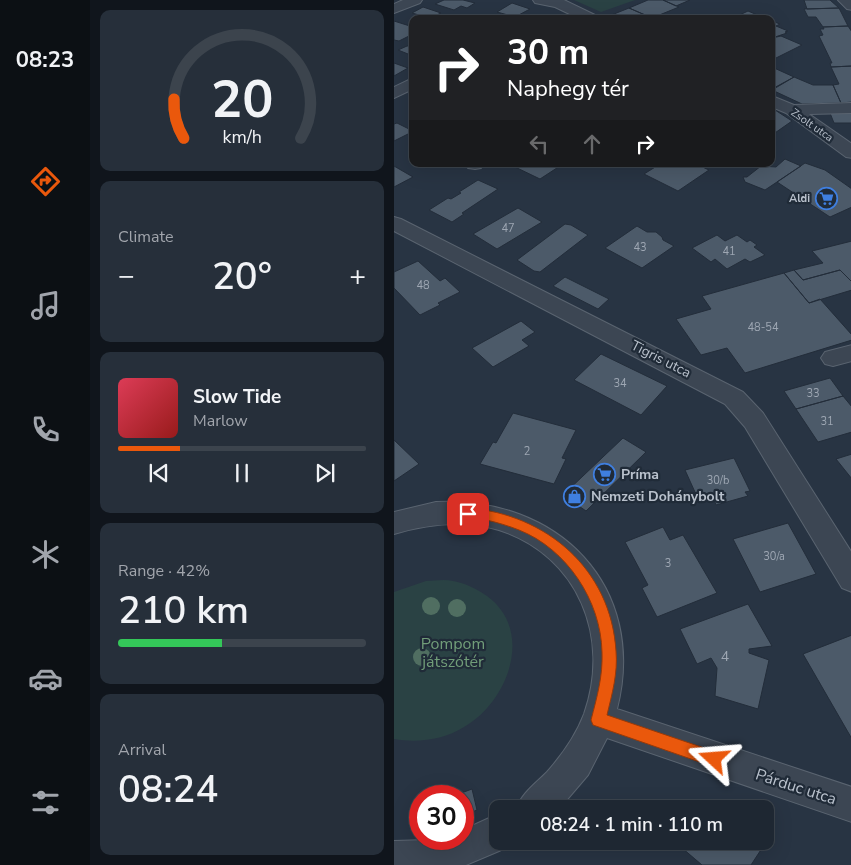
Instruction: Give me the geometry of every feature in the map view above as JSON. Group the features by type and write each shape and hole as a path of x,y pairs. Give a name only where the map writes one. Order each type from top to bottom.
{"street":[{"path":"394,9 414,0"},
{"path":"540,0 560,2 584,15"},
{"path":"845,0 851,6"},
{"path":"538,15 560,2"},
{"path":"394,93 409,85"},
{"name":"Zsolt utca","path":"775,102 798,114 851,153"},
{"path":"798,114 851,108"},
{"path":"798,114 851,119"},
{"path":"828,136 851,132"},
{"name":"Tigris utca","path":"394,223 734,398 754,420 851,579"},
{"path":"394,522 448,512 487,515 524,526 556,546 577,566 594,591 604,620 609,651 608,685 598,720 581,755 557,788 543,800"},
{"name":"Párduc utca","path":"598,720 851,805"},
{"path":"394,859 404,860 446,854 489,838"}],"green space":[{"path":"574,0 635,0 601,12"},
{"name":"Pompom játszótér","path":"446,580 471,587 487,596 502,611 510,628 512,646 510,665 503,684 493,701 480,716 464,727 439,738 412,741 394,739 394,592 426,581"}],"building":[{"path":"444,0 463,0 475,3 467,8 461,6 454,10 435,4"},
{"path":"648,0 663,0 679,7 659,15 645,15 629,8"},
{"path":"663,0 690,0 676,6"},
{"path":"804,0 830,0 839,8 807,9"},
{"path":"512,3 530,9 519,15 497,12"},
{"path":"423,7 441,13 437,15 419,15 412,13"},
{"path":"629,8 645,15 612,15"},
{"path":"839,8 848,26 823,27 816,17 808,17 804,9"},
{"path":"748,11 758,15 740,15"},
{"path":"394,21 409,26 409,36 399,41 394,40"},
{"path":"775,22 780,24 776,26 788,31 785,32 787,33 775,37"},
{"path":"848,26 852,32 852,66 831,67 830,63 832,63 819,36 823,35 820,29 824,29 823,27"},
{"path":"781,36 802,45 775,58 775,37"},
{"path":"409,46 409,54 398,50"},
{"path":"394,63 408,68 394,76"},
{"path":"852,66 852,102 841,103 833,85 839,84 831,67"},
{"path":"775,68 794,77 775,87"},
{"path":"794,77 813,85 833,85 841,103 802,104 775,91 775,88"},
{"path":"775,110 792,121 775,133"},
{"path":"830,113 852,113 852,123 834,123"},
{"path":"397,123 409,129 409,134 394,141 394,124"},
{"path":"785,159 801,166 765,190 745,182 743,177 747,177 760,167 776,167"},
{"name":"Aldi","path":"805,163 825,170 852,189 852,207 830,217 777,182"},
{"path":"394,166 413,177 394,187"},
{"path":"515,167 558,167 540,179"},
{"path":"655,167 702,167 709,170 678,191 644,174"},
{"path":"478,180 498,189 452,222 429,210 448,198 451,199 461,193 459,192"},
{"path":"518,208 542,222 497,249 473,234"},
{"path":"565,224 571,225 588,235 540,272 534,271 517,260"},
{"path":"637,226 647,232 656,232 663,240 674,246 642,268 605,248"},
{"path":"717,235 725,241 737,235 747,242 750,240 757,245 754,247 765,255 750,262 745,259 727,269 715,259 711,262 692,248"},
{"path":"852,241 852,282 840,270 803,280 794,270 823,263 812,251"},
{"path":"418,261 440,281 445,278 460,292 420,315 394,288 394,272"},
{"path":"794,270 803,280 840,270 852,282 852,290 809,303 784,273"},
{"path":"784,273 809,303 820,299 852,335 852,340 745,373 727,348 701,355 676,319 711,309 702,296"},
{"path":"565,277 609,299 598,309 553,286"},
{"path":"521,321 535,332 522,340 529,346 493,367 472,348"},
{"path":"601,354 667,386 641,415 574,380"},
{"path":"830,378 843,396 796,409 784,391"},
{"path":"843,396 852,407 852,432 818,442 796,409"},
{"path":"513,413 576,430 562,458 566,459 554,484 480,464 493,442 496,443"},
{"name":"Príma","path":"623,438 646,452 586,511 563,495"},
{"path":"394,440 419,464 394,481"},
{"path":"852,454 852,479 836,459"},
{"path":"734,458 750,491 745,492 748,496 716,505 713,497 699,501 685,470"},
{"path":"788,523 816,574 760,592 733,539"},
{"path":"663,527 670,540 683,535 717,593 657,617 642,588 648,585 625,542"},
{"path":"748,604 772,646 749,649 749,653 769,660 758,709 715,696 717,668 711,658 697,664 680,629"},
{"path":"852,635 852,739 803,654"},
{"path":"474,797 477,810 474,811"},
{"path":"684,850 761,850 751,865 702,865"}],"place":[{"name":"Aldi","path":"826,198"},
{"name":"Príma","path":"605,474"},
{"name":"Nemzeti Dohánybolt","path":"575,496"}],"route":[{"path":"468,514 487,515 524,526 556,546 577,566 594,591 604,620 609,651 608,685 598,720 714,759"}]}
